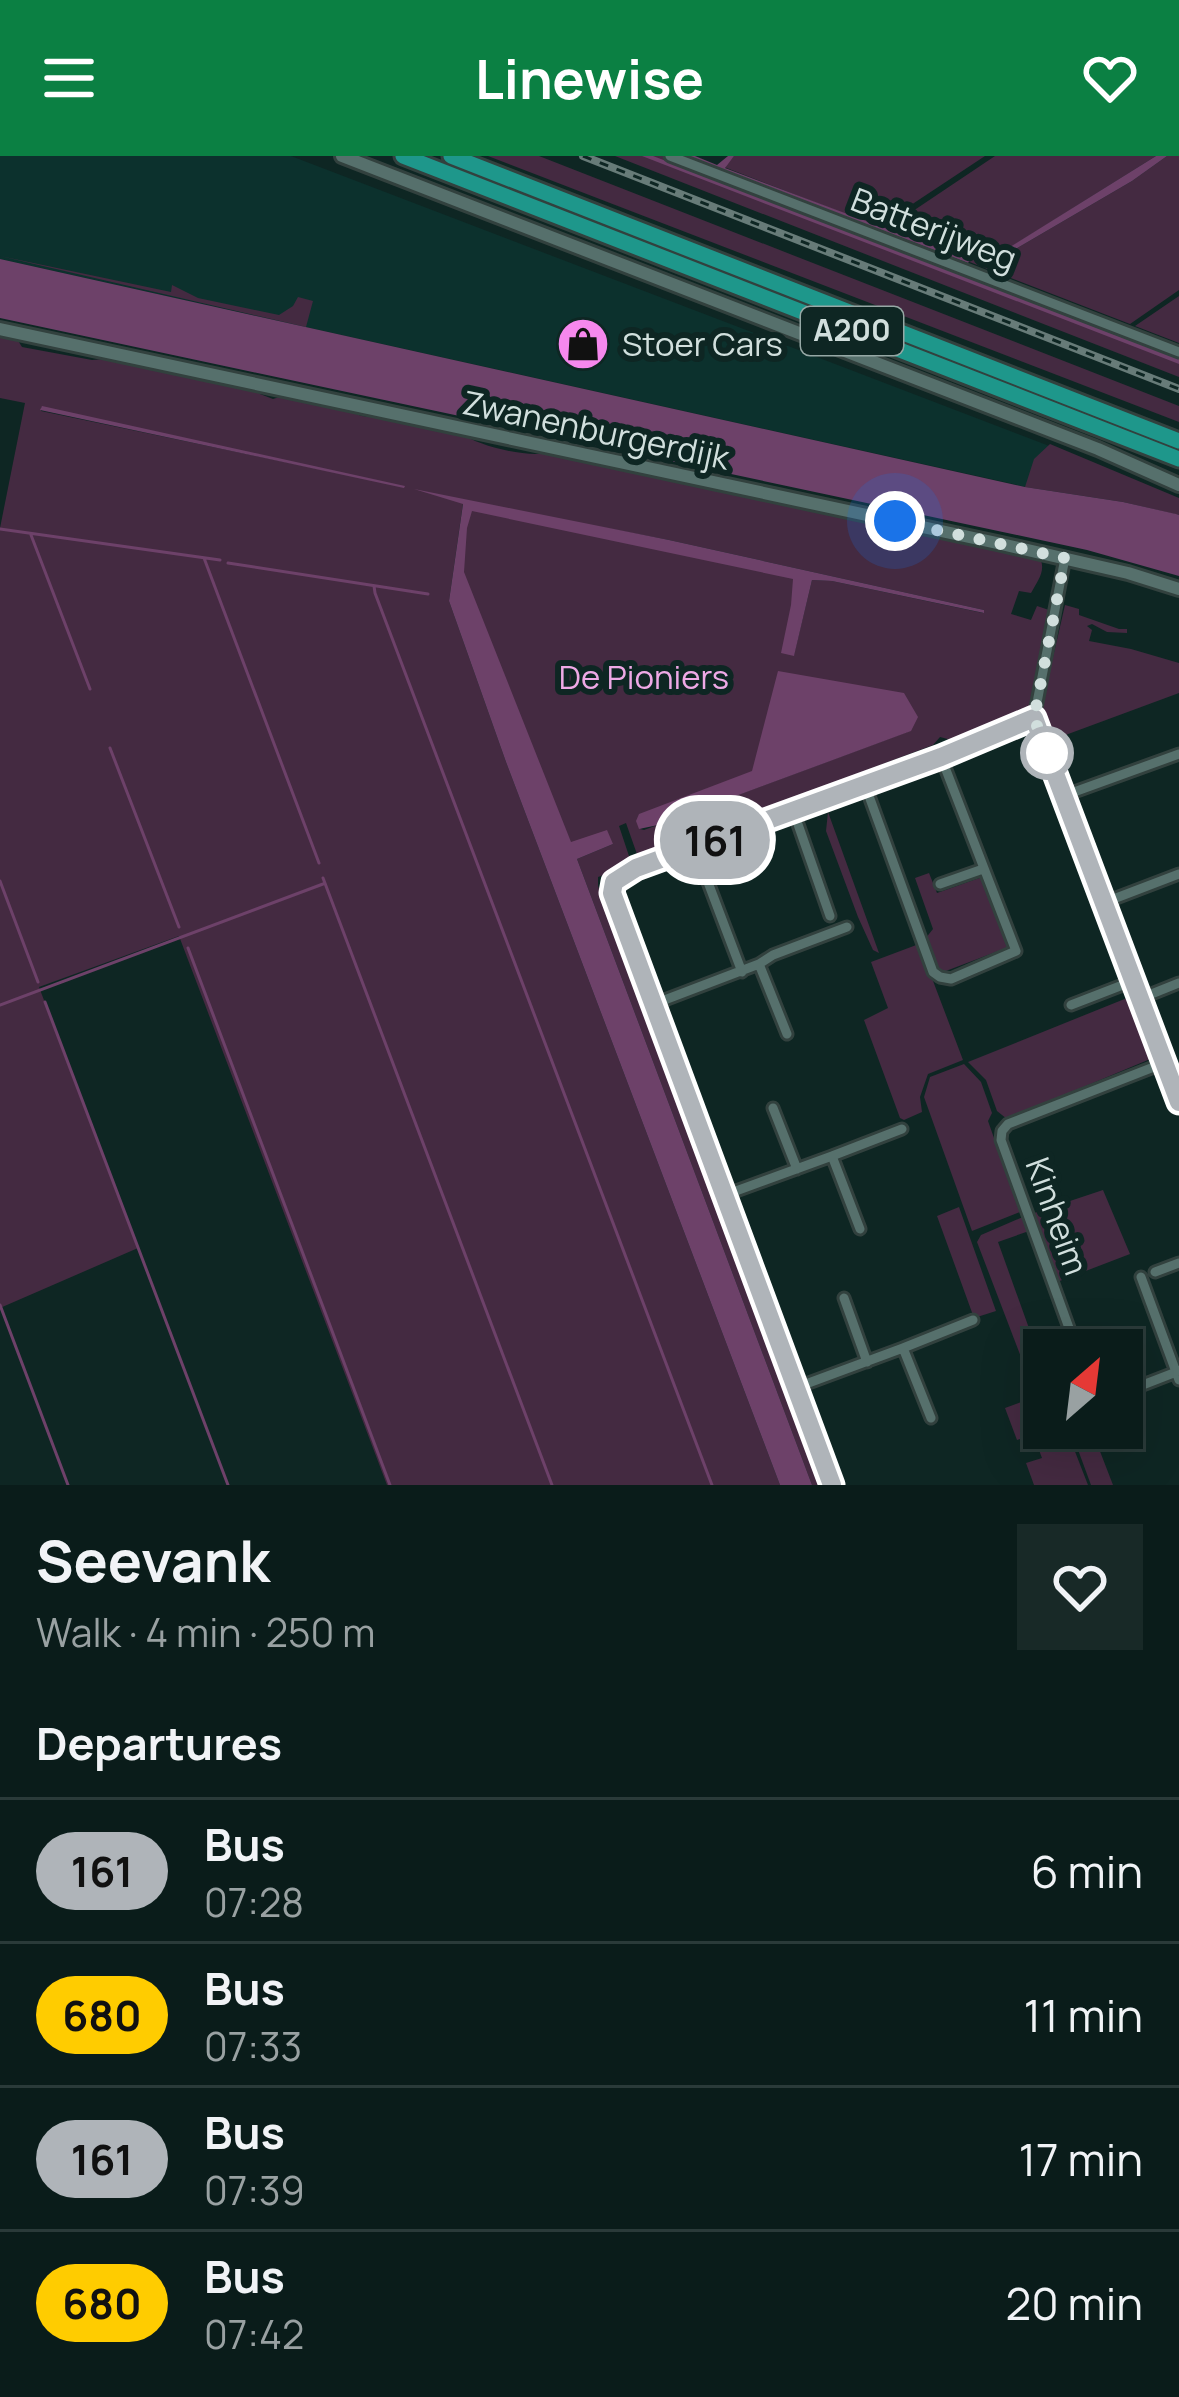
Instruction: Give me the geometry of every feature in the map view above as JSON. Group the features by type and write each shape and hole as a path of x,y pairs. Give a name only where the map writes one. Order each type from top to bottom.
{"highway":[{"name":"A200","path":"403,156 1179,459"},
{"name":"A200","path":"451,156 1179,441"}],"street":[{"path":"342,156 1098,449 1179,485"},
{"name":"Batterijweg","path":"670,156 1179,352"},
{"name":"Zwanenburgerdijk","path":"0,329 1065,558 1179,589"},
{"path":"1065,558 1034,718 1179,1102"},
{"path":"832,1485 612,893 614,882 636,868 941,757 1034,718"},
{"path":"1063,796 1179,754"},
{"path":"865,784 933,972 951,979 1016,951 941,757"},
{"path":"793,810 830,916"},
{"path":"695,848 742,972"},
{"path":"940,884 983,869"},
{"path":"1103,903 1179,874"},
{"path":"654,1004 847,927"},
{"path":"759,964 787,1034"},
{"path":"1071,1005 1133,981"},
{"path":"1139,999 1179,983"},
{"name":"Kinheim","path":"1069,1329 1001,1140 1002,1131 1007,1124 1164,1064"},
{"path":"773,1108 797,1169"},
{"path":"725,1195 902,1129"},
{"path":"832,1156 860,1229"},
{"path":"1155,1272 1179,1263"},
{"name":"Kinheim","path":"1141,1277 1178,1374 1143,1386"},
{"path":"844,1298 866,1362"},
{"path":"795,1388 973,1321"},
{"path":"903,1348 931,1418"}],"shaded area":[{"path":"0,156 291,156 1052,447 1031,488 0,259"},
{"path":"642,156 653,156 1179,359 1179,364"},
{"path":"685,156 717,165 734,156 725,168 970,260 968,263"},
{"path":"1156,156 1167,156 1012,251 1002,262 1010,247"},
{"path":"0,259 1025,487 1176,514 1179,576 1087,550 0,318"},
{"path":"42,406 405,486 40,410"},
{"path":"414,489 984,610 812,580 794,656 781,653 793,579 472,511 467,528 464,572 571,842 607,830 613,844 577,859 812,1485 780,1485 506,762 449,601 463,504"},
{"path":"778,671 904,693 918,717 911,731 639,829 639,814 752,771"}],"green space":[{"path":"488,156 539,156 1179,406 1179,422"},
{"path":"615,156 663,156 1179,356 1179,377"},
{"path":"734,156 985,156 914,203 905,211 902,224 910,213 995,156 1156,156 1011,247 1003,263 1012,251 1167,156 1179,156 1179,290 1130,324 724,167"},
{"path":"0,256 171,292 172,285 198,298 279,315 298,297 313,301 306,327"},
{"path":"1179,296 1179,343 1135,326"},
{"name":"De Pioniers","path":"0,336 17,339 22,347 104,359 256,389 273,399 286,395 364,416 461,433 504,450 550,452 1039,556 1039,579 1031,593 1019,591 1011,614 1031,620 1037,606 1049,610 1028,710 955,741 940,737 933,745 638,857 626,823 619,826 632,865 598,877 824,1485 812,1485 577,859 613,844 569,844 457,572 468,506 800,576 794,655 812,580 984,610 669,540 457,500 463,503 449,601 780,1485 387,1485 179,936 39,987 138,1248 0,1308 0,528 25,403 0,398","holes":["41,407 404,487 41,411","910,731 644,830 640,829 760,773"]},
{"path":"1050,444 1179,498 1179,515 1025,487 1034,459"},
{"path":"1065,605 1079,609 1079,615 1127,629 1127,633 1107,632 1092,624 1087,626 1092,630 1089,641 1179,663 1179,693 1052,740 1041,709"},
{"path":"828,812 879,953 873,950 858,917 826,831"},
{"path":"929,873 937,893 982,877 1009,947 938,974 925,939 933,929 915,878"},
{"path":"919,944 963,1060 928,1074 920,1097 922,1112 904,1120 864,1020 888,1008 871,962"},
{"path":"1132,996 1155,1057 1007,1119 997,1111 986,1080 968,1062"},
{"path":"964,1064 981,1082 992,1113 988,1121 1020,1212 972,1231 924,1097 930,1077"},
{"path":"1103,1190 1130,1254 1057,1282 1031,1214"},
{"path":"959,1207 996,1311 974,1318 937,1216"},
{"path":"1025,1216 1029,1231 998,1242 1029,1329 1023,1329 1023,1362 977,1242 981,1235"},
{"path":"1023,1401 1023,1438 1017,1440 1005,1408"},
{"path":"1039,1449 1074,1449 1088,1485 1034,1485 1026,1463 1042,1458"},
{"path":"1078,1449 1099,1449 1113,1485 1091,1485"}],"waterway":[{"path":"0,529 220,560"},
{"path":"31,535 90,689"},
{"path":"204,558 319,863"},
{"path":"228,563 428,594"},
{"path":"374,586 712,1485"},
{"path":"110,748 179,927"},
{"path":"323,878 552,1485"},
{"path":"0,881 38,982"},
{"path":"0,1005 323,884"},
{"path":"188,948 390,1485"},
{"path":"45,1002 228,1485"},
{"path":"0,1305 68,1485"}],"railway":[{"path":"583,156 1179,389"}],"bus line":[{"name":"161","path":"832,1485 612,893 614,882 636,868 941,757 1034,718 1179,1102"}],"place":[{"name":"Stoer Cars","path":"583,344"}],"route":[{"path":"895,521 1065,558 1034,718 1047,753"}]}
